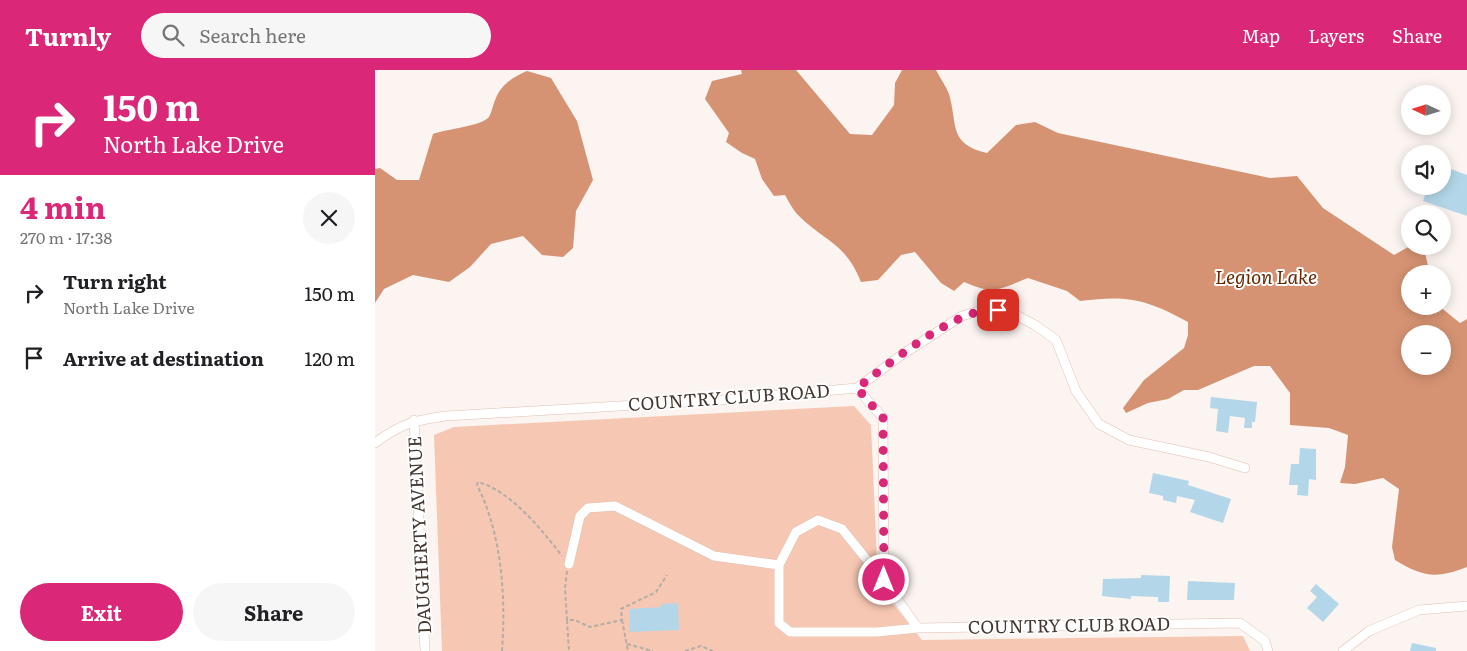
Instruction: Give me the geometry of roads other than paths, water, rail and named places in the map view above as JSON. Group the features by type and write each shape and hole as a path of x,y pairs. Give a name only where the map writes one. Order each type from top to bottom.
{"street":[{"path":"884,580 883,418 857,388 962,316 988,308 1008,311 1035,324 1056,340 1076,391 1099,424 1129,440 1209,457 1245,468"},
{"name":"COUNTRY CLUB ROAD","path":"375,443 391,430 414,420 446,416 723,400 857,388"},
{"name":"DAUGHERTY AVENUE","path":"414,420 425,651"},
{"path":"569,564 580,516 588,508 615,506 714,556 779,565 796,532 818,520 843,529 884,580 918,628"},
{"name":"COUNTRY CLUB ROAD","path":"779,565 779,623 790,632 877,632 918,628 1240,623 1265,641 1269,651"},
{"path":"1343,651 1369,631 1419,610 1467,606"}],"water":[{"name":"Legion Lake","path":"741,70 796,70 850,134 872,135 894,105 895,83 902,70 936,70 949,94 960,139 975,149 987,153 1016,125 1035,122 1058,133 1270,178 1297,176 1323,208 1394,255 1401,251 1401,255 1425,255 1428,265 1401,265 1401,315 1450,315 1460,323 1467,319 1467,567 1438,575 1422,573 1395,560 1392,547 1399,489 1383,478 1355,484 1340,483 1345,467 1348,435 1329,428 1290,425 1290,393 1270,366 1254,366 1198,390 1184,390 1168,399 1148,403 1126,413 1123,408 1144,380 1184,348 1188,335 1188,322 1173,314 1148,304 1124,299 1080,301 1067,291 1028,278 1010,286 990,290 964,282 954,291 941,283 915,252 901,255 878,280 861,282 855,269 841,250 798,215 785,195 774,196 762,179 755,159 726,142 729,133 705,99 712,81 742,74"},
{"path":"527,71 551,78 577,121 593,180 576,211 573,248 563,257 542,255 523,236 491,244 470,267 449,282 413,275 384,289 375,303 375,169 380,168 397,180 419,180 433,134 485,120 489,117 501,89 513,78"}]}
